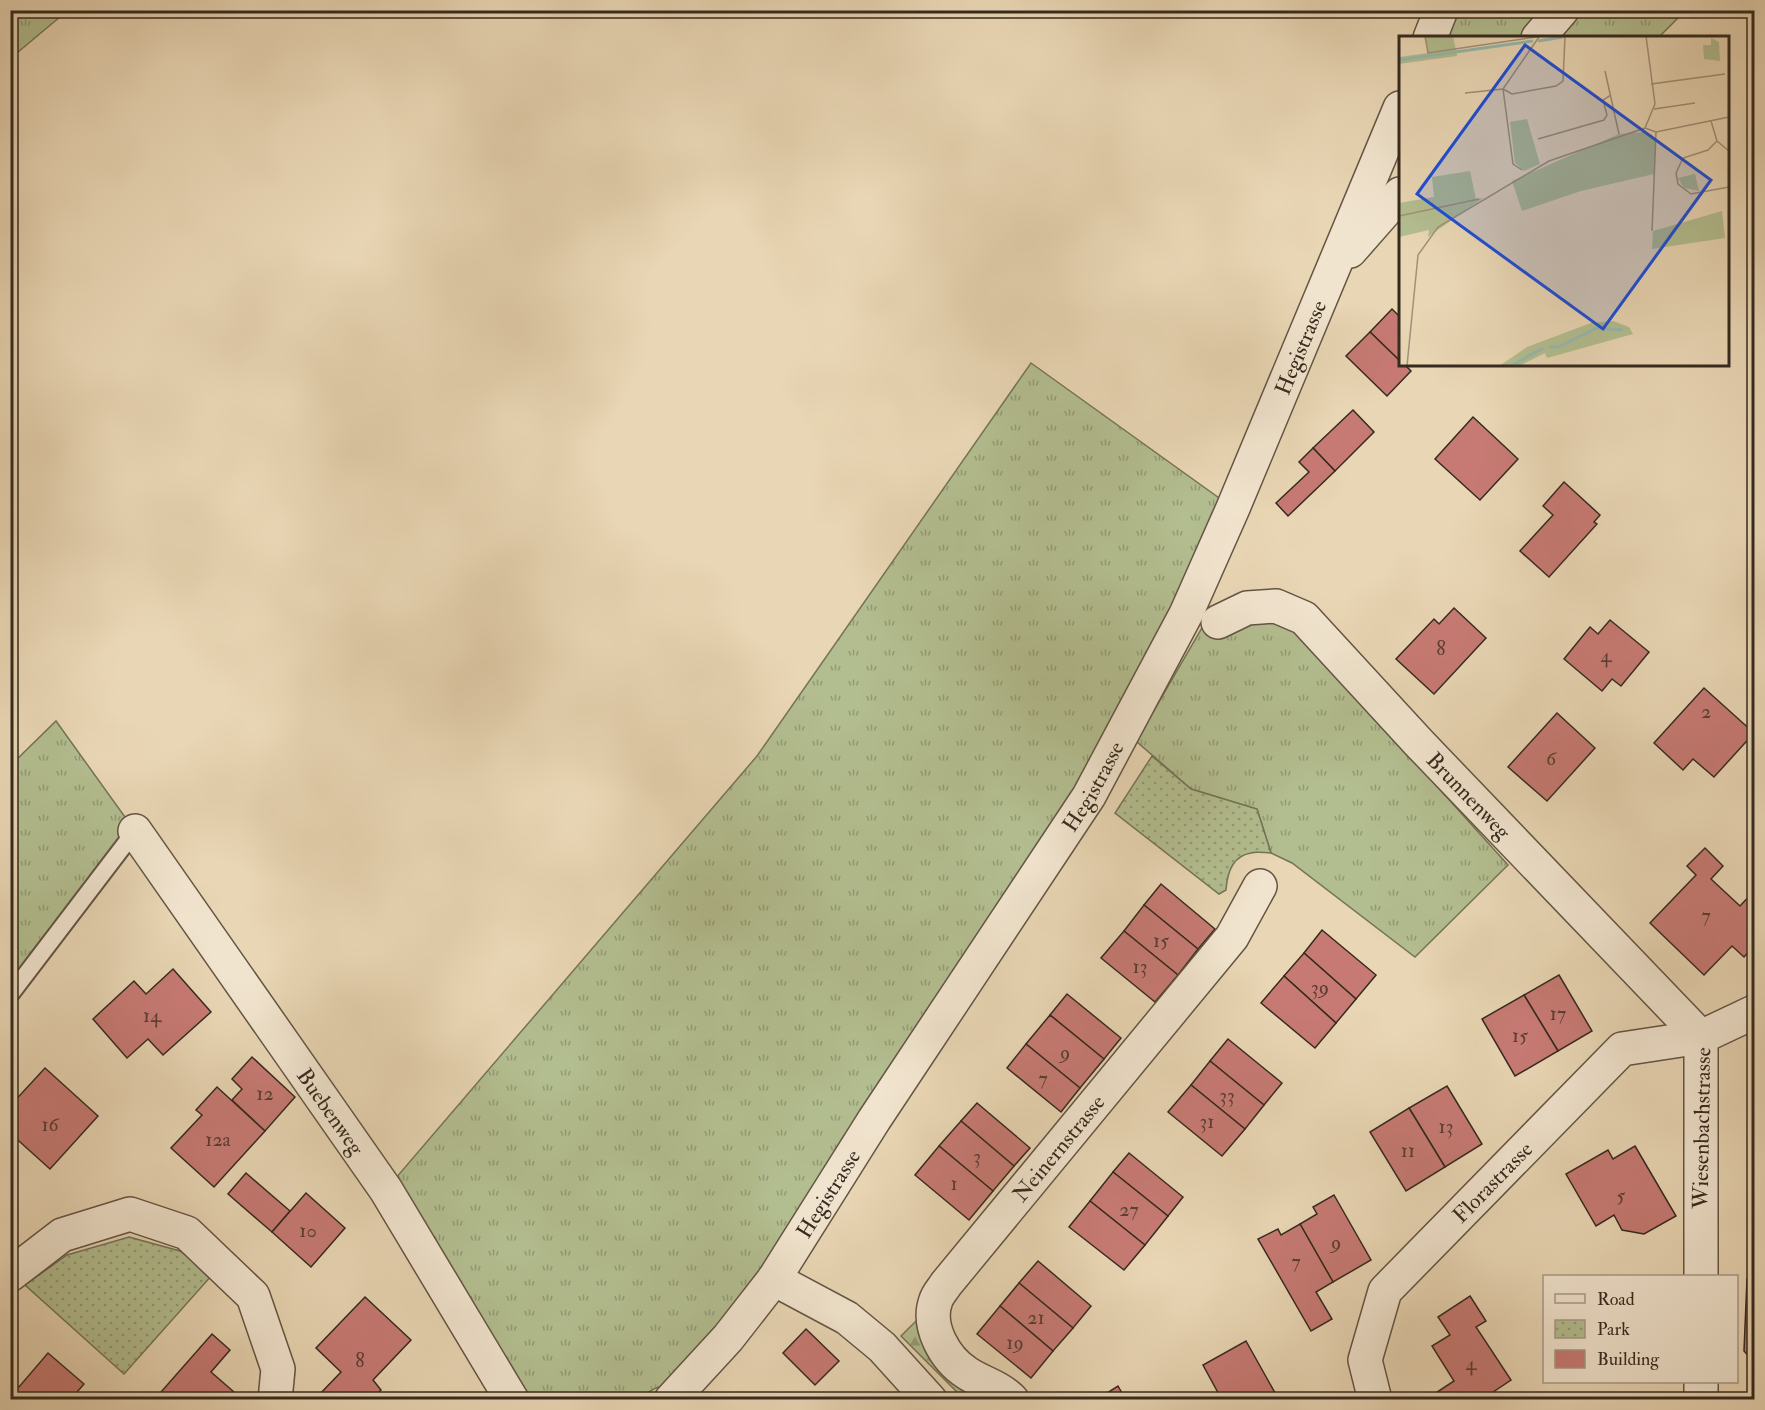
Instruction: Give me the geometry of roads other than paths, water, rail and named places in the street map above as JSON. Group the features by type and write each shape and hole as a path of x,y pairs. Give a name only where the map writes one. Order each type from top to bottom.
{"street":[{"path":"1431,36 1441,10"},
{"path":"1540,36 1562,10"},
{"name":"Hegistrasse","path":"671,1400 728,1338 774,1279 874,1120 1089,796 1186,614 1399,113"},
{"path":"1333,271 1399,196"},
{"name":"Brunnenweg","path":"1218,622 1247,608 1276,606 1304,618 1419,743 1701,1037"},
{"name":"Buebenweg","path":"135,831 386,1190 512,1400"},
{"name":"Neinernstrasse","path":"1012,1400 1006,1393 966,1373 941,1346 934,1320 936,1300 946,1284 1232,936 1260,886"},
{"name":"Wiesenbachstrasse","path":"1701,1275 1701,1037 1755,1012"},
{"name":"Florastrasse","path":"1376,1400 1365,1360 1385,1292 1622,1049 1701,1037"},
{"path":"10,1275 62,1235 130,1214 187,1233 253,1296 278,1369 275,1400"},
{"path":"774,1279 847,1318 882,1347 930,1400"},
{"path":"1701,1383 1701,1400"}],"lane":[{"path":"10,995 135,831"}]}
